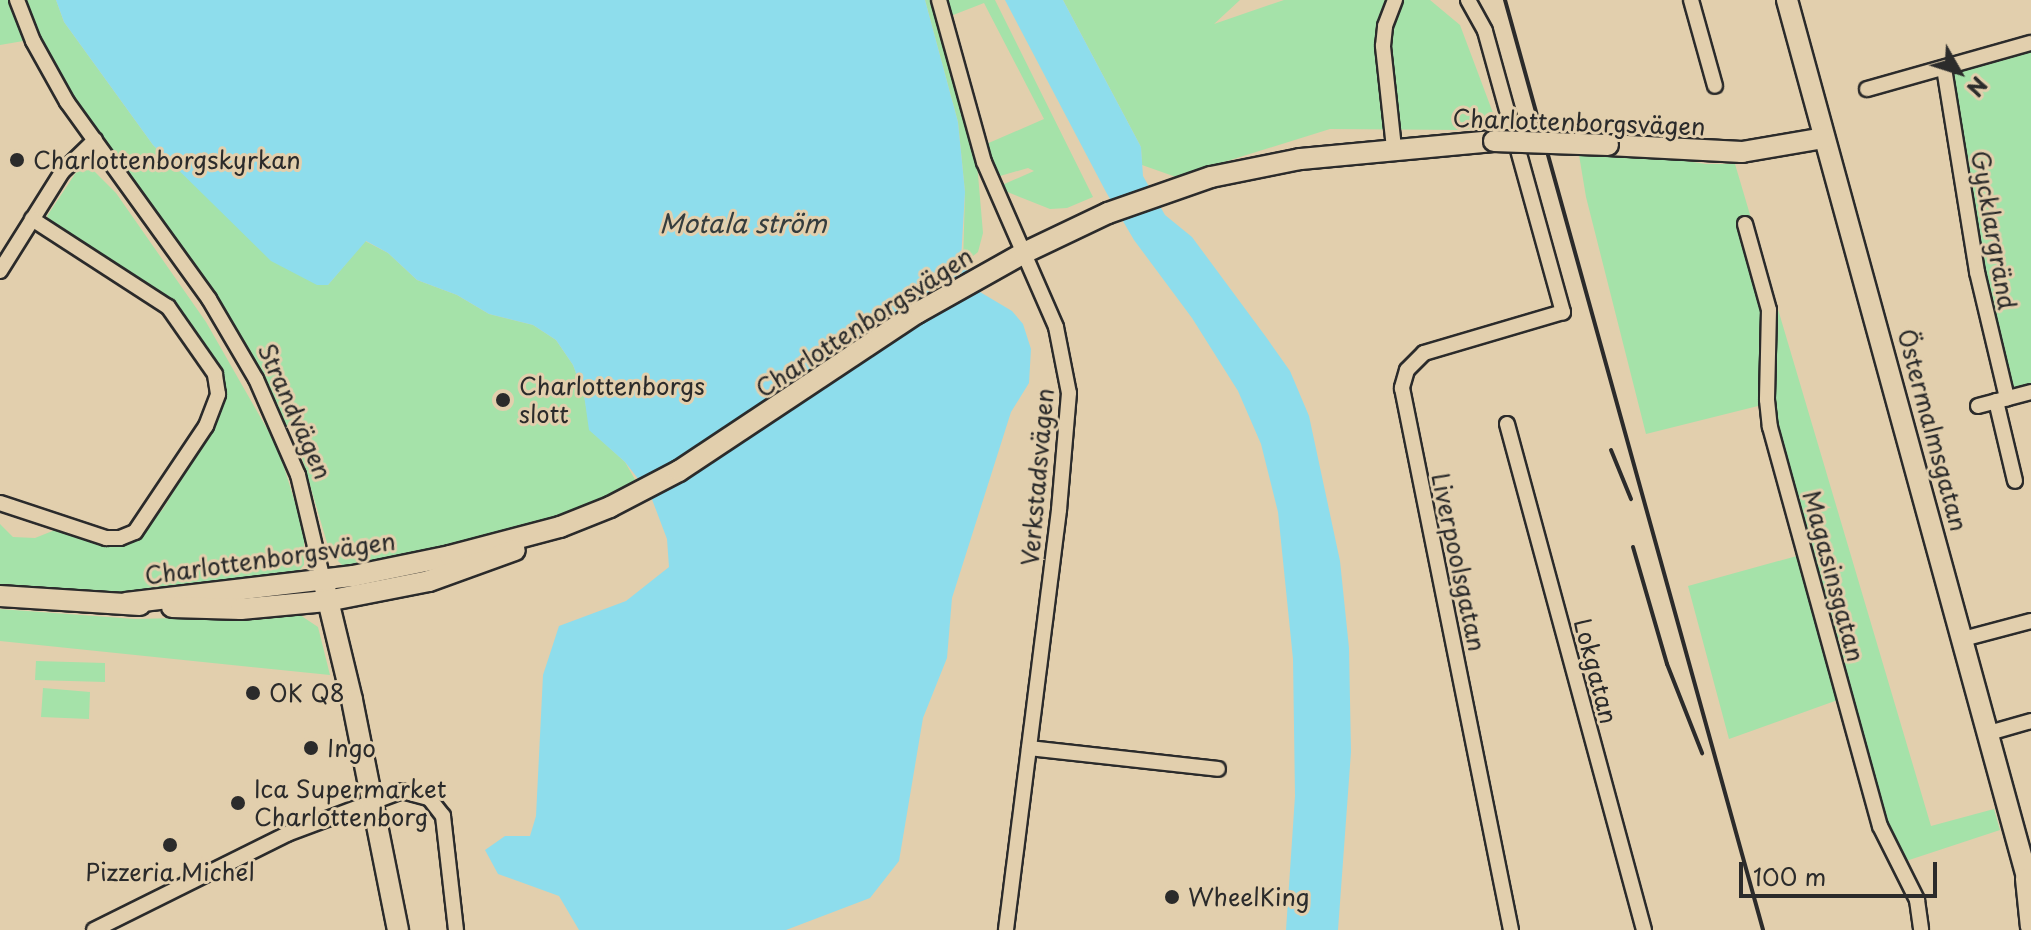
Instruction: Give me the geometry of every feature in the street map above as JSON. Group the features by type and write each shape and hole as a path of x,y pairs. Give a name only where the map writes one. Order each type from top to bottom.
{"main road":[{"name":"Östermalmsgatan","path":"1787,0 1989,733 2028,883 2031,927"},
{"name":"Charlottenborgsvägen","path":"0,596 202,610 327,601 384,592 469,569 646,488 726,442 880,337 1024,253 1108,213 1174,188 1300,159 1394,148 1494,141 1742,152 1824,138"},
{"name":"Charlottenborgsvägen","path":"126,603 323,580 450,556 560,527"},
{"name":"Strandvägen","path":"323,580 373,799 398,930"}],"street":[{"name":"Strandvägen","path":"17,0 53,78 216,310 256,379 298,475 323,580"},
{"name":"Verkstadsvägen","path":"939,0 984,162 1056,327 1067,373 1069,409 1006,930"},
{"path":"1394,148 1383,46 1385,26 1395,0"},
{"name":"Liverpoolsgatan","path":"1468,0 1485,31 1563,312 1424,353 1407,370 1402,388 1511,930"},
{"path":"1691,0 1715,86"},
{"path":"1867,89 2030,46"},
{"name":"Gycklargränd","path":"1944,68 2015,481"},
{"path":"0,271 62,172 95,140"},
{"path":"0,503 106,538 120,538 135,532 206,426 218,394 215,374 168,307 32,219"},
{"name":"Magasinsgatan","path":"1745,224 1769,310 1767,400 1770,427 1880,826 1917,900 1921,930"},
{"path":"1978,406 2031,392"},
{"name":"Lokgatan","path":"1507,424 1644,930"},
{"path":"1963,639 2031,621"},
{"path":"1989,733 2031,721"},
{"path":"1029,748 1218,769"},
{"path":"94,930 287,834 373,799 402,791 416,792 440,809 448,835 456,930"}],"green space":[{"path":"0,0 56,0 64,22 153,145 194,184 328,285 365,241 388,253 417,280 457,295 489,314 533,325 556,340 573,365 584,395 590,430 625,462 637,483 565,515 516,530 363,569 342,565 330,553 292,424 280,428 172,247 118,171 35,39 0,45"},
{"path":"925,0 932,0 977,163 983,233 978,252 963,264 965,192 958,122"},
{"path":"944,0 995,0 1093,197 1067,208 1050,209 1005,191 1002,185 1034,171 1028,168 1000,176 994,173 984,145 1044,119 984,3 948,17"},
{"path":"1063,0 1240,0 1214,24 1284,0 1430,0 1460,25 1496,121 1465,130 1330,129 1176,177 1142,165 1141,147"},
{"path":"2031,44 2031,397 2007,403 1943,74"},
{"path":"1579,155 1644,155 1706,164 1735,164 1931,826 1994,809 2000,830 1900,863 1880,833 1846,697 1729,739 1688,586 1804,554 1774,402 1646,434 1586,197"},
{"path":"93,170 116,193 206,322 278,448 304,531 304,565 296,574 259,581 113,593 0,584 0,524 13,537 35,538 55,530 82,535 139,535 163,509 220,414 224,394 220,373 190,324 163,294 51,225 47,216 77,171"},
{"path":"0,609 135,619 300,615 318,627 330,675 0,641"},
{"path":"36,661 105,663 105,682 35,680"},
{"path":"43,688 90,692 89,719 41,717"}],"water":[{"name":"Motala ström","path":"56,0 925,0 958,122 965,192 961,260 980,292 1012,311 1023,324 1031,349 1029,383 1011,412 952,598 947,658 923,718 899,861 870,898 786,930 579,930 559,896 498,874 485,850 505,836 530,836 536,816 543,675 559,626 626,601 669,567 667,539 650,494 625,462 589,430 584,395 573,365 556,340 533,325 489,314 457,295 417,280 388,253 366,241 328,285 317,285 271,261 153,145 64,22"},
{"path":"1005,0 1063,0 1141,147 1143,176 1165,215 1192,237 1266,337 1290,371 1309,416 1340,561 1349,648 1351,752 1338,930 1286,930 1295,796 1293,659 1278,512 1261,444 1238,391 1192,318 1134,240 1106,192"}],"railway":[{"path":"1505,0 1763,930"},
{"path":"1611,450 1631,499"},
{"path":"1633,547 1667,664 1702,753"}],"place":[{"name":"Charlottenborgskyrkan","path":"17,160"},
{"name":"Charlottenborgs slott","path":"503,400"},
{"name":"OK Q8","path":"253,693"},
{"name":"Ingo","path":"311,748"},
{"name":"Ica Supermarket Charlottenborg","path":"238,803"},
{"name":"Pizzeria Michel","path":"170,845"},
{"name":"WheelKing","path":"1172,897"}]}
